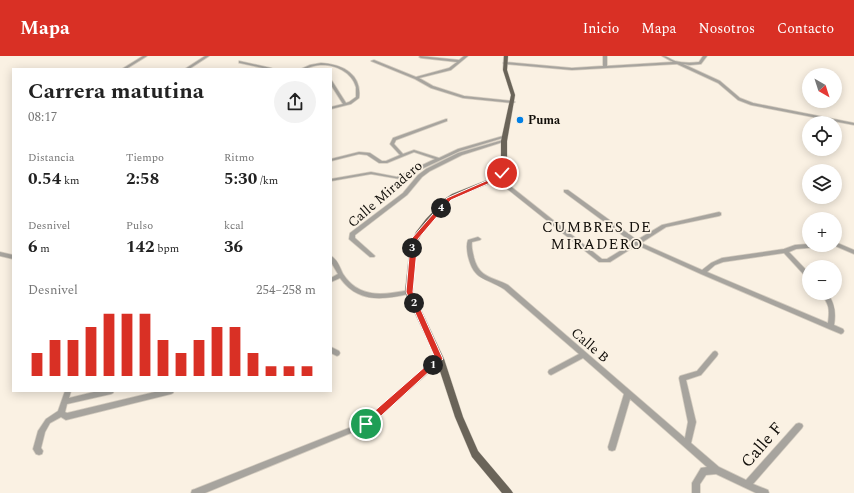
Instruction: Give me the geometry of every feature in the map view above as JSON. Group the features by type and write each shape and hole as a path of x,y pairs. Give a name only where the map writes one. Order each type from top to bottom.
{"main road":[{"path":"506,59 505,70 513,95 513,102 504,139 504,169 497,178 449,199 422,228 415,238 413,245 409,292 440,359 459,416 475,454 508,493"}],"street":[{"path":"126,68 145,56"},
{"path":"189,68 207,56"},
{"path":"416,57 421,56 460,61"},
{"path":"416,78 448,70 466,56"},
{"path":"605,56 605,67"},
{"path":"664,56 720,82 739,99 752,104 854,124"},
{"path":"506,59 572,69 700,63 705,56"},
{"path":"373,61 416,78 432,87 464,97 513,102"},
{"path":"240,62 267,68"},
{"path":"304,68 313,62 328,62 352,73 357,84 358,97 353,101 332,108"},
{"path":"332,84 344,104"},
{"path":"403,156 392,144 394,140 446,120"},
{"path":"332,180 371,173 398,178 462,149 504,139"},
{"name":"Calle Miradero","path":"372,256 352,239 352,234 405,194 420,176 428,170 460,154 504,139"},
{"path":"332,160 359,153 368,154 384,162 416,152 438,160"},
{"path":"497,178 601,261 608,261 664,226 719,214"},
{"path":"566,191 637,243 703,273 841,331"},
{"name":"Calle B","path":"478,240 470,241 468,246 474,271 480,276 495,280 506,288 716,470 765,493"},
{"path":"703,273 713,264 722,260 785,251 795,247 802,246"},
{"path":"842,247 854,252"},
{"path":"785,251 802,269"},
{"path":"0,254 12,258"},
{"path":"332,260 341,275 356,291 379,298 409,292"},
{"path":"332,280 341,275"},
{"path":"830,300 833,312 831,327"},
{"path":"687,445 692,422 682,378 699,373 715,354"},
{"path":"551,372 583,355"},
{"path":"195,493 366,424 440,359"},
{"path":"39,451 37,448 42,430 48,421 61,413 68,392"},
{"path":"64,402 107,392"},
{"path":"61,413 66,417 167,392"},
{"path":"612,447 628,394"},
{"name":"Calle F","path":"748,484 798,426"},
{"path":"696,493 696,483 704,471 716,470"}],"place":[{"name":"Puma","path":"520,120"}],"district":[{"name":"CUMBRES DE MIRADERO","path":"597,236"}],"route":[{"path":"366,424 440,359 409,292 413,245 415,238 422,228 449,199 497,178 502,173"}]}
